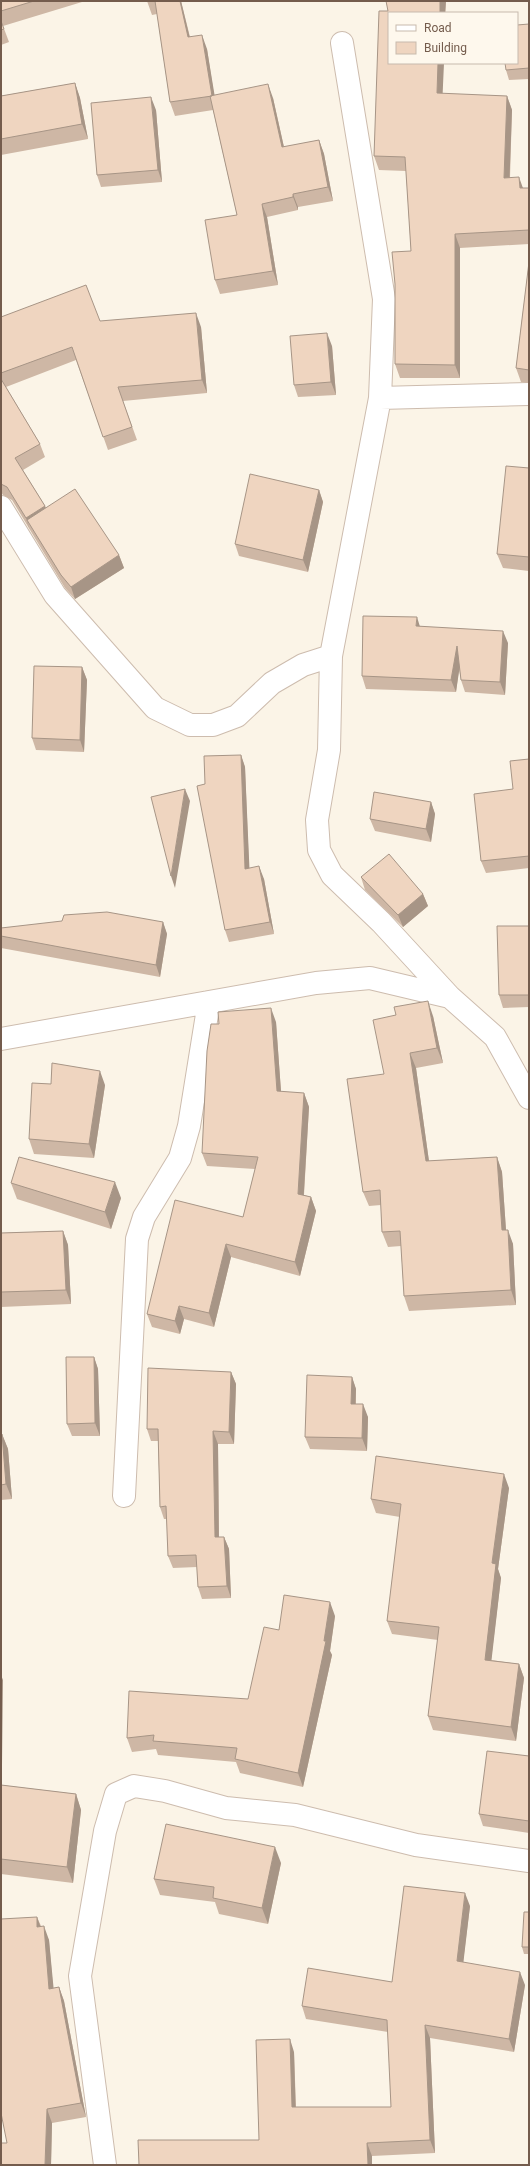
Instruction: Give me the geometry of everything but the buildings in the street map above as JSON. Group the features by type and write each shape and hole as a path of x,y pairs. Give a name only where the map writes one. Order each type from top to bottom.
{"street":[{"path":"342,43 384,299 380,398 331,656 329,750 318,820 319,850 332,875 381,922 450,997 495,1037 529,1098"},
{"path":"380,398 529,394"},
{"path":"1,507 54,595 155,708 190,725 213,725 237,716 272,683 303,664 331,656"},
{"path":"1,1039 316,983 370,978 450,997"},
{"path":"124,1496 137,1239 144,1217 180,1158 190,1126 209,1002"},
{"path":"105,2165 80,1976 105,1831 116,1794 134,1786 165,1791 226,1808 295,1815 416,1845 529,1860"}]}
